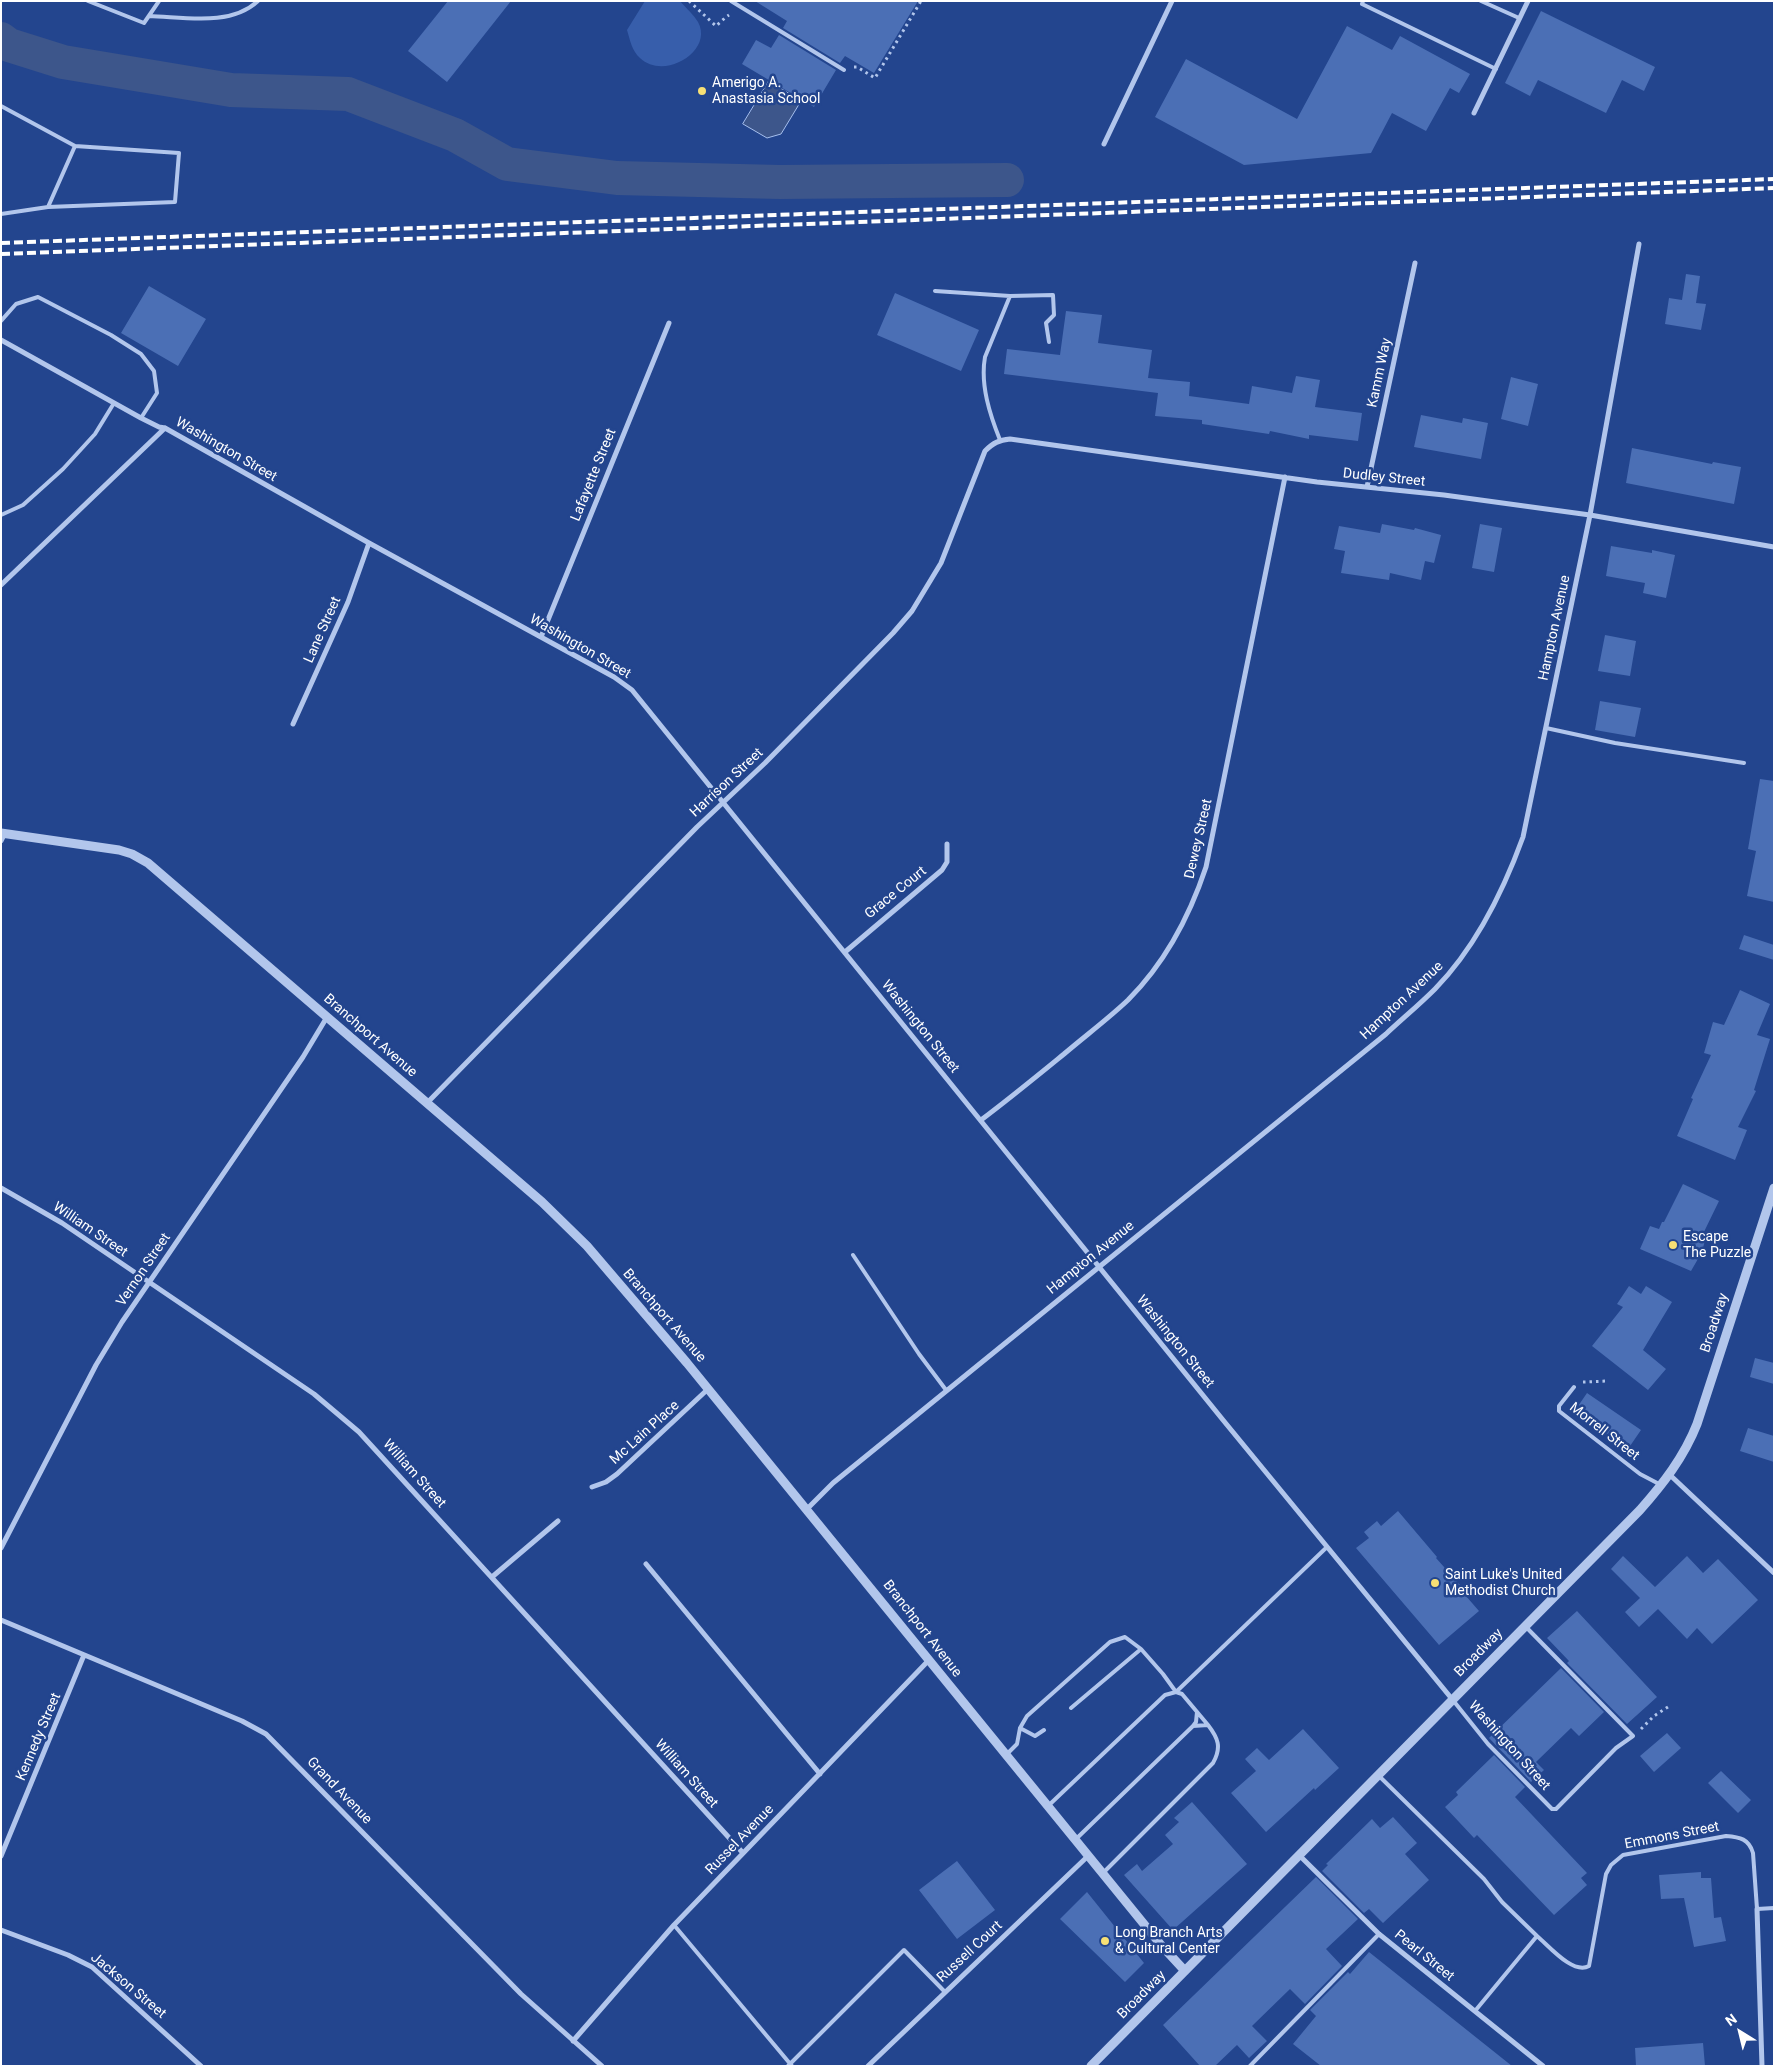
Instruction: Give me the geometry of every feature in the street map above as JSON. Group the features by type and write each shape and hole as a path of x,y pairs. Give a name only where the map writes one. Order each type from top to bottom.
{"street":[{"path":"1104,144 1172,1"},
{"path":"1474,113 1528,1"},
{"name":"Hampton Avenue","path":"807,1508 833,1483 946,1390 1386,1034 1435,989 1474,940 1491,911 1523,837 1590,515 1638,244"},
{"name":"Kamm Way","path":"1367,487 1415,263"},
{"name":"Lafayette Street","path":"541,637 669,323"},
{"name":"Washington Street","path":"1,340 159,428 165,428 369,544 614,677 632,690 1452,1700"},
{"path":"1,585 165,428"},
{"name":"Dudley Street","path":"992,444 1000,440 1010,439 1285,477 1444,495 1590,515 1774,546"},
{"name":"Harrison Street","path":"427,1103 697,827 812,716 912,611 941,563 985,451 992,444"},
{"name":"Dewey Street","path":"981,1120 1006,1102 1129,998 1153,970 1181,928 1196,898 1206,867 1285,477"},
{"name":"Lane Street","path":"293,724 348,602 369,544"},
{"name":"Branchport Avenue","path":"2,836 119,850 132,854 148,863 542,1202 587,1246 807,1508 928,1661 1076,1839 1161,1945 1185,1971"},
{"name":"Grace Court","path":"845,952 942,870 947,862 946,844"},
{"name":"Vernon Street","path":"1,1548 96,1366 148,1283 303,1057 327,1017"},
{"name":"William Street","path":"1,1188 62,1223 314,1394 359,1432 743,1853"},
{"name":"Broadway","path":"1091,2066 1640,1510 1670,1475 1692,1437 1697,1424 1774,1188"},
{"name":"Mc Lain Place","path":"592,1487 606,1482 617,1474 708,1390"},
{"path":"1670,1475 1774,1572"},
{"path":"492,1577 558,1521"},
{"path":"646,1564 820,1774"},
{"name":"Grand Avenue","path":"1,1620 242,1721 266,1734 283,1749 521,1994 602,2066"},
{"name":"Kennedy Street","path":"1,1856 84,1655"},
{"name":"Russel Avenue","path":"573,2041 674,1925 928,1661"},
{"name":"Pearl Street","path":"1299,1854 1379,1934 1543,2066"},
{"name":"Russell Court","path":"868,2066 944,1991 1088,1856"},
{"name":"Emmons Street","path":"1757,1908 1762,2066"},
{"name":"Jackson Street","path":"1,1930 68,1955 92,1967 201,2066"}],"lane":[{"path":"88,1 144,23 158,1"},
{"path":"149,16 226,18 252,7 258,1"},
{"path":"731,1 844,70"},
{"path":"1363,1 1362,4 1496,69"},
{"path":"1481,1 1520,18"},
{"path":"1,106 75,146 179,153 176,202 48,207 1,214"},
{"path":"48,207 75,146"},
{"path":"935,291 1010,296 1053,295 1054,315 1046,323 1050,342"},
{"path":"1000,440 990,408 983,368 985,357 1010,296"},
{"path":"1,320 16,304 38,297 141,354 154,371 157,393 142,418"},
{"path":"1,515 23,505 63,470 94,434 114,403"},
{"path":"1546,728 1615,743 1744,763"},
{"path":"852,1256 946,1390"},
{"name":"Morrell Street","path":"1574,1387 1558,1407 1559,1410 1640,1474 1661,1485"},
{"path":"1176,1692 1327,1547"},
{"path":"1525,1626 1633,1736"},
{"path":"1006,1755 1017,1744 1020,1728 1027,1716 1110,1642 1125,1637 1141,1649 1176,1692"},
{"path":"1071,1708 1141,1649"},
{"path":"1048,1806 1165,1694 1176,1692 1182,1694 1208,1725 1217,1737 1219,1746 1218,1754 1213,1762 1103,1873"},
{"name":"Washington Street","path":"1452,1700 1488,1744 1552,1809 1556,1809 1616,1748 1633,1736"},
{"path":"1076,1839 1193,1726 1196,1722 1197,1712"},
{"path":"1193,1726 1208,1725"},
{"path":"1020,1728 1035,1736 1044,1730"},
{"path":"1378,1775 1484,1879 1502,1902 1537,1936 1476,2011"},
{"name":"Emmons Street","path":"1537,1936 1572,1966 1586,1968 1591,1962 1606,1874 1617,1859 1623,1855 1726,1836 1745,1840 1751,1845 1754,1853 1757,1908"},
{"path":"1757,1908 1774,1908"},
{"path":"674,1925 790,2065 904,1950 944,1991"},
{"path":"1250,2066 1379,1934"}],"path":[{"path":"689,1 716,26 726,16 730,15"},
{"path":"844,70 857,67 874,78 920,1"},
{"path":"1574,1387 1581,1382 1608,1381"},
{"path":"1633,1736 1654,1716 1671,1705"}],"shaded area":[{"path":"645,1 680,1 698,22 701,33 699,43 693,52 673,64 661,66 650,64 640,58 635,52 627,30"},
{"path":"769,81 801,101 781,134 767,138 743,124"}],"building":[{"path":"448,1 511,1 447,82 408,51"},
{"path":"755,1 918,1 874,73 845,56 840,63 783,28 787,21"},
{"path":"1541,11 1655,67 1644,91 1622,80 1606,113 1538,80 1530,96 1505,83"},
{"path":"1347,26 1392,50 1400,36 1470,74 1459,93 1450,88 1426,131 1392,113 1371,153 1244,165 1155,117 1186,59 1297,119"},
{"path":"779,35 836,70 814,107 742,64 756,40 771,48"},
{"path":"1686,274 1700,276 1696,303 1706,304 1701,330 1665,324 1669,298 1682,300"},
{"path":"149,286 206,319 178,366 121,333"},
{"path":"895,293 979,330 961,371 877,335"},
{"path":"1066,311 1102,315 1098,343 1152,350 1148,378 1190,382 1189,396 1249,404 1252,386 1292,393 1296,376 1320,380 1315,407 1362,413 1358,441 1309,435 1309,439 1270,431 1269,434 1202,424 1202,420 1155,416 1158,393 1004,374 1007,349 1060,355"},
{"path":"1511,377 1538,384 1528,426 1501,419"},
{"path":"1421,415 1462,423 1463,418 1488,423 1481,459 1414,447"},
{"path":"1632,448 1712,464 1713,462 1741,467 1734,504 1626,483"},
{"path":"1382,524 1414,530 1415,528 1441,535 1434,563 1425,561 1421,580 1390,573 1389,580 1341,573 1345,551 1334,549 1339,526 1380,533"},
{"path":"1480,524 1502,528 1494,572 1472,568"},
{"path":"1611,546 1652,553 1652,550 1675,555 1666,598 1643,593 1645,583 1606,576"},
{"path":"1605,635 1636,641 1630,676 1598,671"},
{"path":"1600,701 1641,708 1635,737 1595,730"},
{"path":"1760,779 1774,781 1774,902 1747,896 1756,851 1748,849"},
{"path":"1744,935 1774,945 1774,960 1739,949"},
{"path":"1740,990 1770,1004 1757,1035 1770,1039 1754,1090 1756,1091 1738,1127 1747,1130 1735,1160 1677,1136 1693,1099 1691,1098 1711,1055 1704,1053 1713,1022 1724,1025"},
{"path":"1683,1184 1719,1201 1701,1238 1705,1240 1702,1252 1691,1271 1640,1249 1650,1226 1659,1229 1662,1222 1664,1222"},
{"path":"1629,1286 1641,1294 1646,1286 1672,1302 1643,1350 1666,1369 1648,1390 1592,1346 1623,1307 1617,1304"},
{"path":"1755,1358 1774,1363 1774,1384 1750,1377"},
{"path":"1587,1393 1641,1430 1628,1449 1574,1412"},
{"path":"1748,1428 1774,1436 1774,1462 1740,1451"},
{"path":"1398,1511 1461,1586 1459,1588 1479,1611 1439,1645 1356,1548 1369,1538 1364,1532 1377,1521 1381,1526"},
{"path":"1623,1556 1655,1587 1687,1556 1703,1573 1718,1559 1758,1600 1712,1644 1697,1628 1687,1639 1658,1609 1639,1627 1625,1612 1640,1598 1611,1569"},
{"path":"1577,1611 1657,1697 1627,1724 1567,1663 1569,1661 1547,1638"},
{"path":"1561,1668 1604,1712 1579,1736 1571,1728 1536,1762 1544,1770 1531,1782 1489,1738"},
{"path":"1303,1729 1339,1768 1266,1832 1231,1793 1256,1771 1245,1759 1257,1748 1269,1760"},
{"path":"1667,1733 1681,1748 1654,1772 1640,1756"},
{"path":"1494,1755 1525,1787 1515,1797 1587,1873 1581,1878 1587,1885 1554,1915 1477,1835 1474,1838 1445,1807 1458,1795 1456,1792"},
{"path":"1721,1771 1751,1800 1738,1813 1708,1783"},
{"path":"1192,1802 1247,1864 1173,1930 1124,1875 1137,1864 1142,1871 1173,1844 1165,1835 1179,1822 1174,1818"},
{"path":"1393,1817 1417,1843 1405,1854 1429,1880 1383,1923 1369,1909 1364,1913 1322,1871 1328,1865 1326,1864 1372,1819 1380,1828"},
{"path":"957,1861 995,1910 957,1939 919,1890"},
{"path":"1701,1872 1701,1878 1711,1878 1714,1918 1721,1917 1726,1941 1694,1947 1684,1898 1661,1899 1659,1875"},
{"path":"1316,1877 1358,1919 1326,1949 1342,1966 1305,2004 1290,1989 1252,2026 1267,2041 1249,2058 1237,2045 1215,2066 1200,2066 1163,2025"},
{"name":"Long Branch Arts & Cultural Center","path":"1087,1892 1144,1963 1125,1982 1060,1919"},
{"path":"1369,1952 1512,2066 1321,2066 1293,2044 1316,2016 1310,2010 1348,1972 1350,1974"},
{"path":"1703,2043 1705,2066 1636,2066 1635,2048"}],"waterway":[{"path":"1,39 9,45 63,62 231,90 348,94 455,135 507,164 617,178 780,182 1007,180"}],"railway":[{"path":"1,243 1774,179"},
{"path":"1,254 1774,188"}],"place":[{"name":"Amerigo A. Anastasia School","path":"702,91"},
{"name":"Escape The Puzzle","path":"1673,1245"},
{"name":"Saint Luke's United Methodist Church","path":"1435,1583"},
{"name":"Long Branch Arts & Cultural Center","path":"1105,1941"}]}
